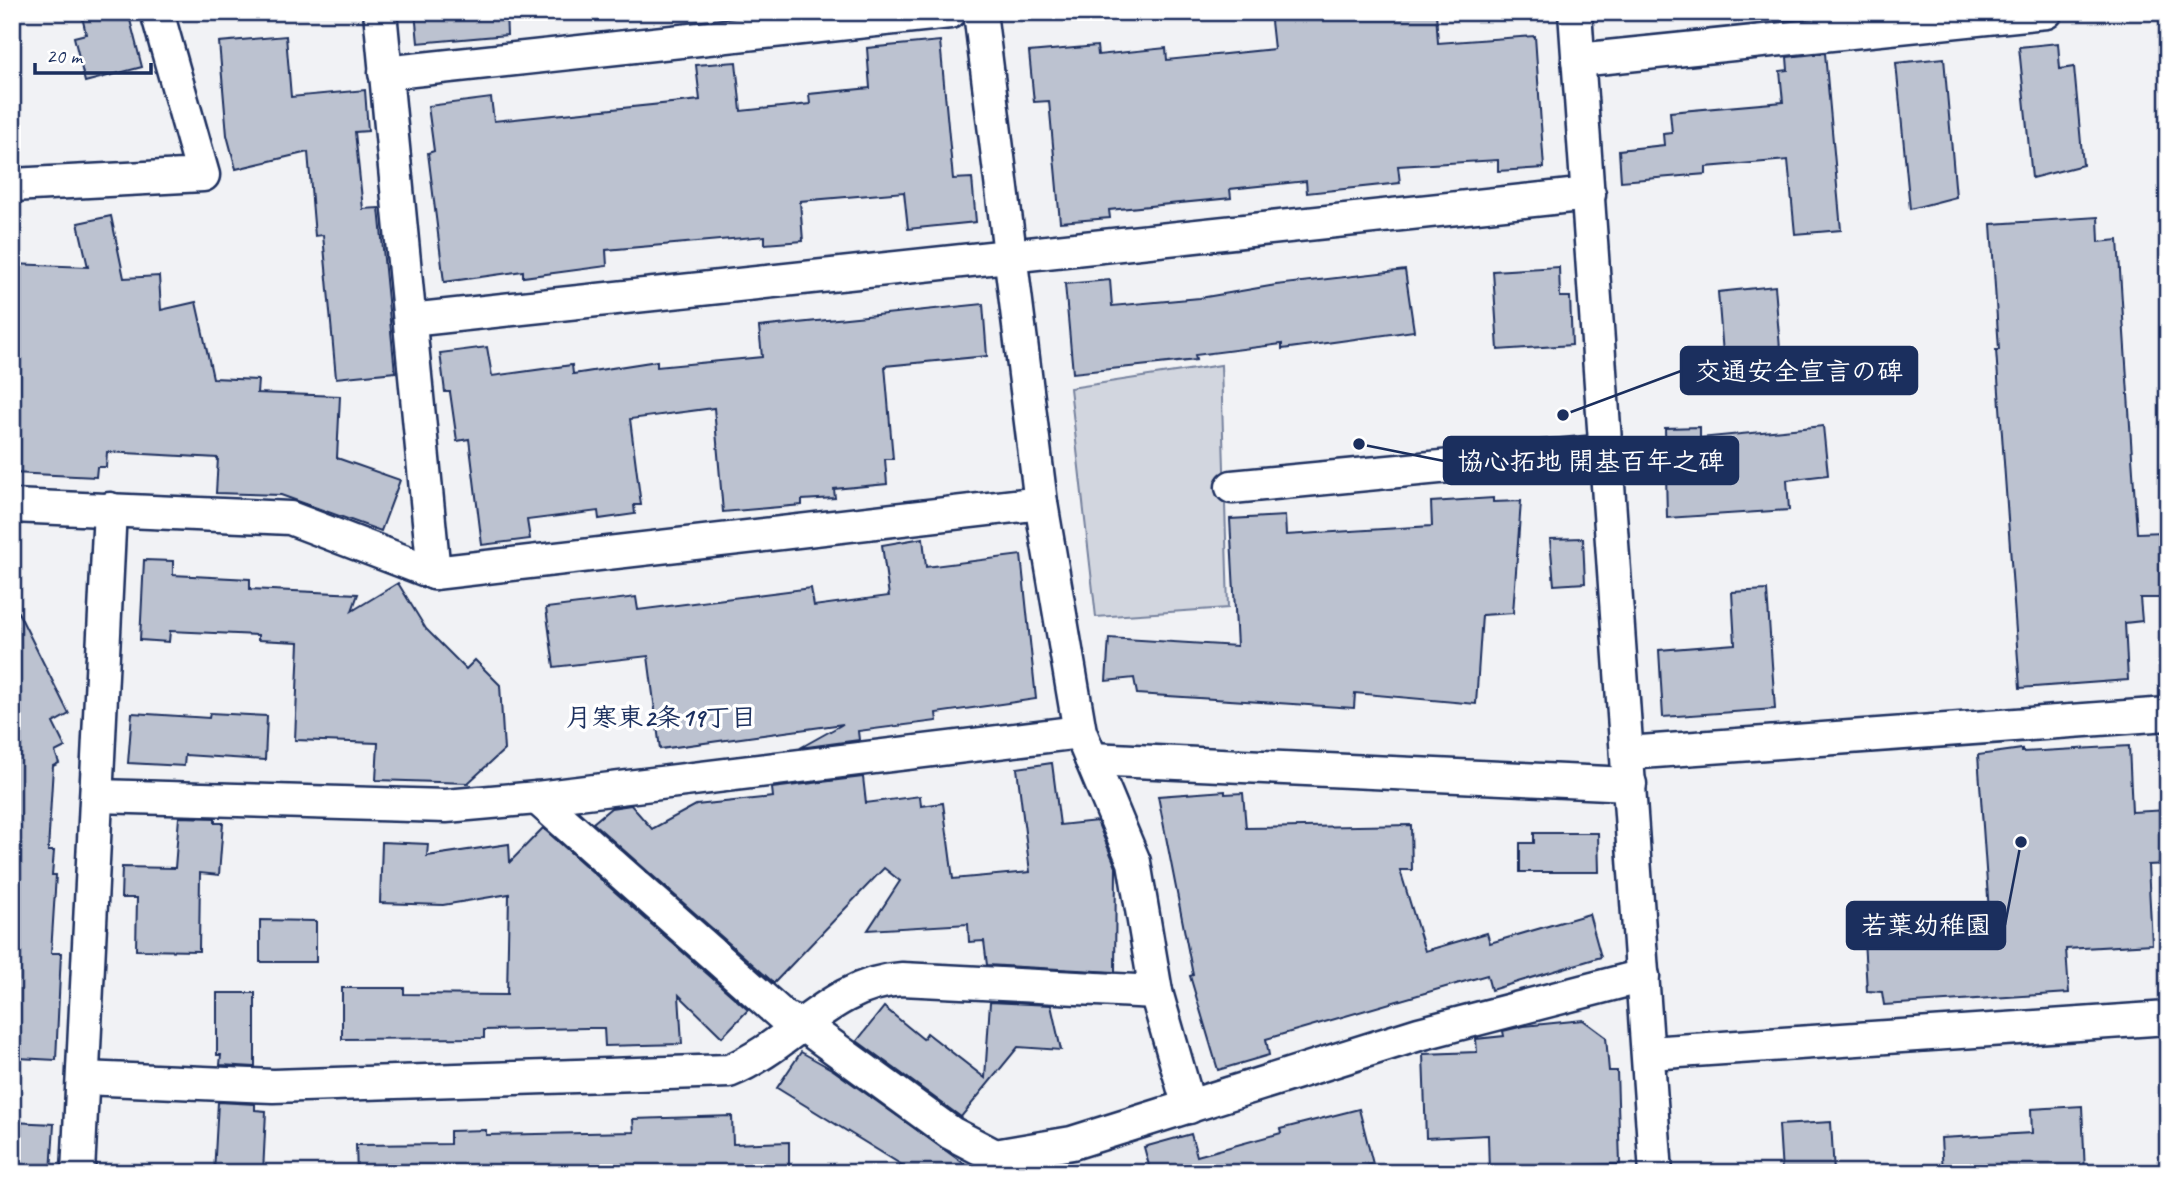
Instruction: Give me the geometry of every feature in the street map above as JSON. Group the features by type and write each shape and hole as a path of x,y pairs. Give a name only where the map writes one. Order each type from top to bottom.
{"street":[{"path":"12,185 203,175 157,12"},
{"path":"380,12 434,572"},
{"path":"385,73 950,12"},
{"path":"980,12 1041,503 1086,745 1134,862 1156,992 1189,1107"},
{"path":"1575,12 1656,1173"},
{"path":"1578,60 2046,12"},
{"path":"410,320 1009,253 1589,194"},
{"path":"1232,487 1607,451"},
{"path":"12,506 290,518 434,572 1041,503"},
{"path":"78,1173 110,509"},
{"path":"97,796 446,806 1086,745 1628,769 2168,714"},
{"path":"537,798 785,1018 803,1026 951,1133 995,1156 1072,1143 1419,1034 1643,976"},
{"path":"83,1078 273,1086 729,1071 752,1062 849,992 877,980 902,978 1156,992"},
{"path":"1649,1053 2168,1018"}],"shaded area":[{"path":"1221,365 1228,608 1096,617 1070,388"}],"building":[{"path":"81,12 128,12 142,67 85,82 74,37 86,34"},
{"path":"415,12 506,12 507,35 418,43"},
{"path":"1270,12 1436,12 1438,43 1535,36 1544,168 1498,171 1498,160 1398,166 1400,183 1307,193 1306,181 1230,189 1231,198 1109,210 1110,218 1060,222 1049,101 1034,102 1029,52 1097,46 1098,55 1166,48 1167,60 1274,49"},
{"path":"1783,12 1822,12 1822,17 1784,20"},
{"path":"286,36 291,97 365,90 368,131 355,132 363,209 379,208 395,372 336,378 323,235 315,236 308,152 236,169 227,135 219,42"},
{"path":"940,41 953,179 972,178 976,222 908,229 904,192 800,201 803,241 765,244 765,236 606,250 607,266 523,277 523,271 444,282 428,153 434,151 428,106 491,98 494,121 700,100 696,65 736,62 741,111 810,104 809,94 870,88 867,48"},
{"path":"2058,43 2060,69 2074,67 2083,165 2032,178 2019,47"},
{"path":"1825,53 1841,230 1795,234 1788,160 1706,167 1706,174 1621,181 1619,150 1664,145 1663,134 1672,133 1670,112 1783,102 1780,71 1788,70 1787,57"},
{"path":"1944,58 1956,197 1910,209 1896,63"},
{"path":"111,216 124,278 159,276 161,310 196,302 213,378 258,380 257,393 340,396 337,458 400,480 381,531 281,495 216,493 218,458 107,452 106,467 97,467 96,477 12,473 12,264 88,267 78,223"},
{"path":"2098,217 2099,242 2118,240 2137,533 2164,532 2167,598 2140,598 2142,621 2125,623 2128,680 2020,688 1996,350 1999,350 1991,224"},
{"path":"1559,267 1560,297 1570,297 1572,345 1498,350 1493,271"},
{"path":"1405,270 1414,331 1282,349 1282,344 1195,355 1196,360 1073,373 1065,284 1110,280 1112,306 1200,298 1276,285"},
{"path":"1775,286 1780,349 1723,354 1718,292"},
{"path":"983,304 987,356 885,366 893,459 885,459 887,484 834,489 835,498 802,500 802,505 723,512 714,408 630,419 641,505 634,505 635,514 599,519 598,511 527,520 530,539 482,545 469,439 457,441 450,392 445,392 440,353 487,347 492,376 572,365 573,374 657,361 657,367 762,357 759,327"},
{"path":"1823,426 1828,475 1787,480 1789,510 1667,518 1665,428 1700,427 1700,438"},
{"path":"1493,498 1493,502 1521,501 1513,613 1482,615 1476,704 1355,693 1354,708 1137,694 1134,678 1106,681 1109,638 1237,646 1230,519 1285,516 1286,535 1432,526 1431,502"},
{"path":"923,538 926,567 1021,555 1036,699 936,713 937,721 858,731 859,740 800,748 843,724 660,749 648,656 554,667 546,608 636,597 638,610 811,588 814,606 889,596 882,545"},
{"path":"1583,538 1585,583 1554,585 1550,539"},
{"path":"144,560 173,561 173,575 250,579 250,589 358,594 352,611 398,583 426,629 466,669 475,660 500,685 504,750 468,783 376,780 378,743 295,740 299,642 258,640 258,635 170,631 169,642 140,640"},
{"path":"1767,590 1775,709 1663,717 1659,650 1735,644 1732,592"},
{"path":"12,600 69,714 53,723 65,747 55,752 59,763 53,766 48,851 54,851 52,875 56,875 51,953 61,953 56,1060 18,1058 20,1028 12,1028"},
{"path":"132,713 209,718 210,713 267,716 265,760 185,755 184,766 128,763"},
{"path":"2129,746 2132,812 2168,810 2168,864 2148,865 2152,944 2066,949 2069,993 1884,1005 1882,992 1867,991 1863,922 1989,912 1978,755 2022,749 2022,752"},
{"path":"1052,763 1060,825 1097,821 1116,867 1115,972 987,965 984,941 969,942 968,924 868,930 900,881 884,868 774,983 593,823 611,808 631,805 652,829 696,805 773,797 772,788 863,777 866,803 920,796 921,806 943,803 953,879 1030,872 1017,768"},
{"path":"1225,791 1225,794 1243,793 1246,828 1411,825 1412,870 1400,870 1425,951 1487,933 1490,943 1589,914 1601,957 1491,990 1487,975 1266,1039 1269,1055 1218,1070 1190,976 1193,975 1158,796"},
{"path":"179,817 215,818 215,823 223,823 219,875 200,873 199,951 136,950 137,898 121,898 122,867 175,868"},
{"path":"543,828 748,1010 722,1037 679,995 682,1044 605,1046 604,1028 484,1030 484,1038 342,1039 342,988 404,988 404,994 507,995 509,894 443,905 380,903 382,842 428,844 427,856 509,844 510,862"},
{"path":"1534,833 1598,833 1599,872 1520,872 1520,843 1534,843"},
{"path":"260,920 316,921 316,962 260,962"},
{"path":"217,993 255,993 255,1067 220,1065 221,1055 217,1055"},
{"path":"990,1002 1051,1005 1061,1050 1018,1047 961,1117 857,1041 884,1007 923,1039 927,1033 985,1078"},
{"path":"1583,1020 1606,1037 1609,1071 1617,1071 1620,1164 1530,1167 1530,1173 1489,1173 1488,1135 1426,1138 1423,1054 1477,1052 1476,1039 1504,1036 1503,1031 1524,1026"},
{"path":"801,1052 833,1070 977,1173 915,1173 777,1088"},
{"path":"218,1102 255,1104 255,1110 266,1111 263,1173 214,1173"},
{"path":"2082,1106 2085,1173 1943,1173 1941,1138 2032,1133 2031,1109"},
{"path":"1359,1109 1373,1164 1340,1173 1151,1173 1144,1147 1191,1134 1197,1156 1281,1133 1280,1129"},
{"path":"732,1116 733,1144 789,1142 789,1173 357,1173 356,1145 450,1144 450,1131 486,1130 486,1135 634,1132 633,1119"},
{"path":"12,1122 54,1124 51,1173 12,1173"},
{"path":"1831,1122 1834,1173 1782,1173 1779,1125"}],"place":[{"name":"交通安全宣言の碑","path":"1563,415"},
{"name":"協心拓地 開基百年之碑","path":"1359,444"},
{"name":"若葉幼稚園","path":"2021,842"}],"district":[{"name":"月寒東2条19丁目","path":"661,717"}]}
